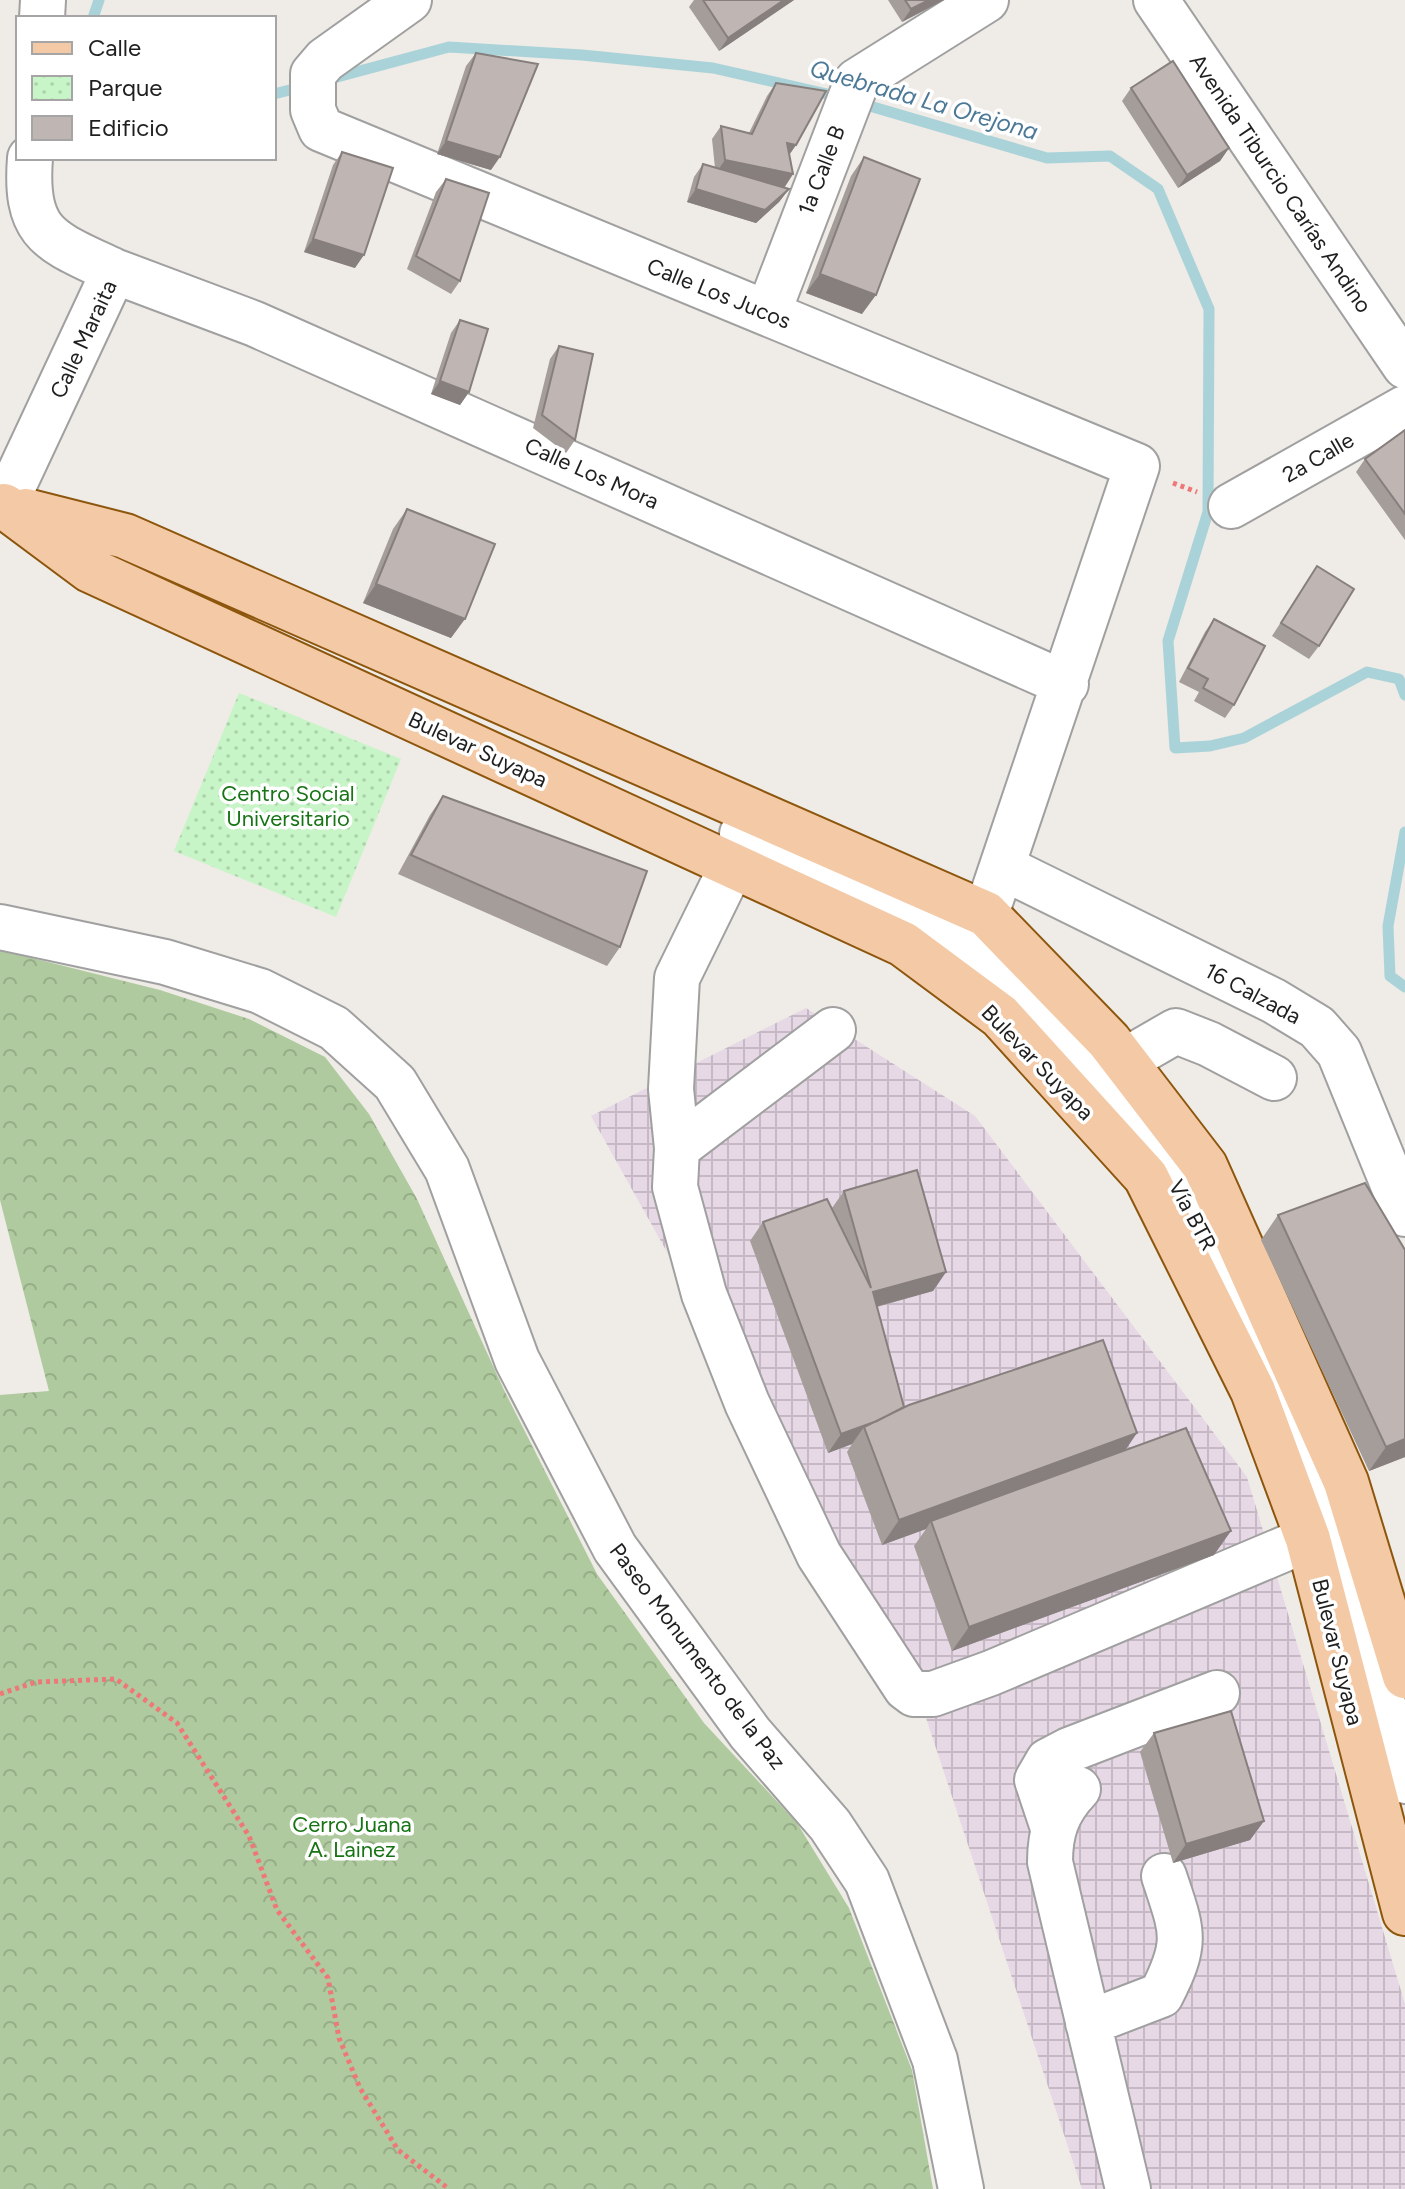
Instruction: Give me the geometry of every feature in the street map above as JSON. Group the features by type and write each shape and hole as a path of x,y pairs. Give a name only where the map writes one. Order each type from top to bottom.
{"main road":[{"name":"Bulevar Suyapa","path":"2,505 90,570 737,850 903,944 1000,1016 1146,1177 1253,1391 1308,1539 1405,1913"},
{"path":"2,505 125,536 986,914 1109,1041 1205,1166 1346,1482 1405,1676"}],"street":[{"name":"Calle Los Jucos","path":"409,0 325,60 313,92 321,129 1148,472"},
{"name":"1a Calle B","path":"768,313 857,81 986,0"},
{"name":"Avenida Tiburcio Carías Andino","path":"1156,0 1405,366"},
{"name":"Calle Maraita","path":"2,505 114,271 68,249 36,221 30,204 30,160"},
{"name":"Calle Los Mora","path":"114,271 255,324 1066,684"},
{"name":"2a Calle","path":"1231,506 1405,408"},
{"path":"986,914 1066,684 1148,472"},
{"path":"737,850 677,978 671,1089 677,1148 675,1187 704,1294 747,1403 819,1555 906,1688 914,1694 933,1694 991,1673 1308,1539"},
{"name":"Vía BTR","path":"737,850 889,897 986,958 1083,1057 1162,1155 1278,1384 1326,1501 1405,1781"},
{"name":"16 Calzada","path":"1002,867 1274,1001 1317,1027 1339,1052 1405,1214"},
{"name":"Paseo Monumento de la Paz","path":"0,927 165,962 260,991 334,1028 395,1083 447,1169 517,1360 615,1548 750,1733 830,1825 867,1881 935,2060 961,2189"},
{"path":"677,1148 833,1030"},
{"path":"1124,1061 1176,1031 1209,1044 1274,1078"},
{"path":"1053,1828 1037,1780 1048,1761 1217,1693"},
{"path":"1078,1789 1061,1806 1053,1828 1050,1862 1128,2189"},
{"path":"1088,2023 1161,1995 1176,1966 1183,1934 1164,1876"}],"path":[{"path":"1148,472 1231,506"},
{"path":"0,1694 36,1682 116,1679 177,1723 249,1836 277,1910 328,1978 339,2038 360,2088 398,2150 449,2189"}],"shaded area":[{"path":"806,1008 975,1116 1247,1477 1405,2004 1405,2189 1082,2189 924,1712 591,1116"}],"green space":[{"name":"Centro Social Universitario","path":"239,693 401,759 336,917 174,851"},
{"name":"Cerro Juana A. Lainez","path":"0,950 160,990 249,1019 325,1057 369,1114 417,1199 504,1390 597,1574 704,1723 797,1823 849,1908 912,2070 933,2189 0,2189 0,1395 49,1391 0,1200"}],"building":[{"path":"703,0 784,0 728,38"},
{"path":"905,0 929,0 911,9"},
{"path":"476,53 538,64 500,157 446,141"},
{"path":"1173,61 1229,148 1187,175 1131,88"},
{"path":"776,83 826,91 796,145 787,143 793,174 725,160 721,126 752,134"},
{"path":"342,152 393,168 364,255 313,239"},
{"path":"864,157 920,179 876,295 820,274"},
{"path":"703,164 789,189 765,210 696,189"},
{"path":"446,179 489,193 460,281 416,256"},
{"path":"460,320 488,329 469,392 440,381"},
{"path":"559,346 593,354 575,440 542,415"},
{"path":"1405,430 1405,514 1365,459"},
{"path":"407,509 495,544 465,619 376,584"},
{"path":"1317,566 1354,589 1319,646 1281,623"},
{"path":"1214,619 1265,646 1234,705 1203,688 1208,679 1188,668"},
{"path":"443,796 647,871 620,947 411,855"},
{"path":"917,1170 946,1272 873,1292 904,1407 841,1434 763,1222 827,1199 871,1288 844,1191"},
{"path":"1365,1183 1405,1250 1405,1439 1386,1447 1278,1215"},
{"path":"1103,1340 1137,1433 899,1520 864,1427 909,1405"},
{"path":"1186,1428 1231,1531 969,1627 931,1521"},
{"path":"1231,1711 1264,1821 1186,1844 1154,1733"}],"waterway":[{"name":"Quebrada La Orejona","path":"94,16 99,0"},
{"name":"Quebrada La Orejona","path":"326,80 449,47 582,55 713,68 840,97"},
{"name":"Quebrada La Orejona","path":"276,93 305,86"},
{"name":"Quebrada La Orejona","path":"856,102 1047,158 1110,156 1158,189 1209,309 1208,512 1168,641 1175,748 1210,746 1244,738 1367,672 1399,679 1405,695"},
{"name":"Quebrada La Orejona","path":"1405,832 1388,926 1390,976 1405,987"}]}
